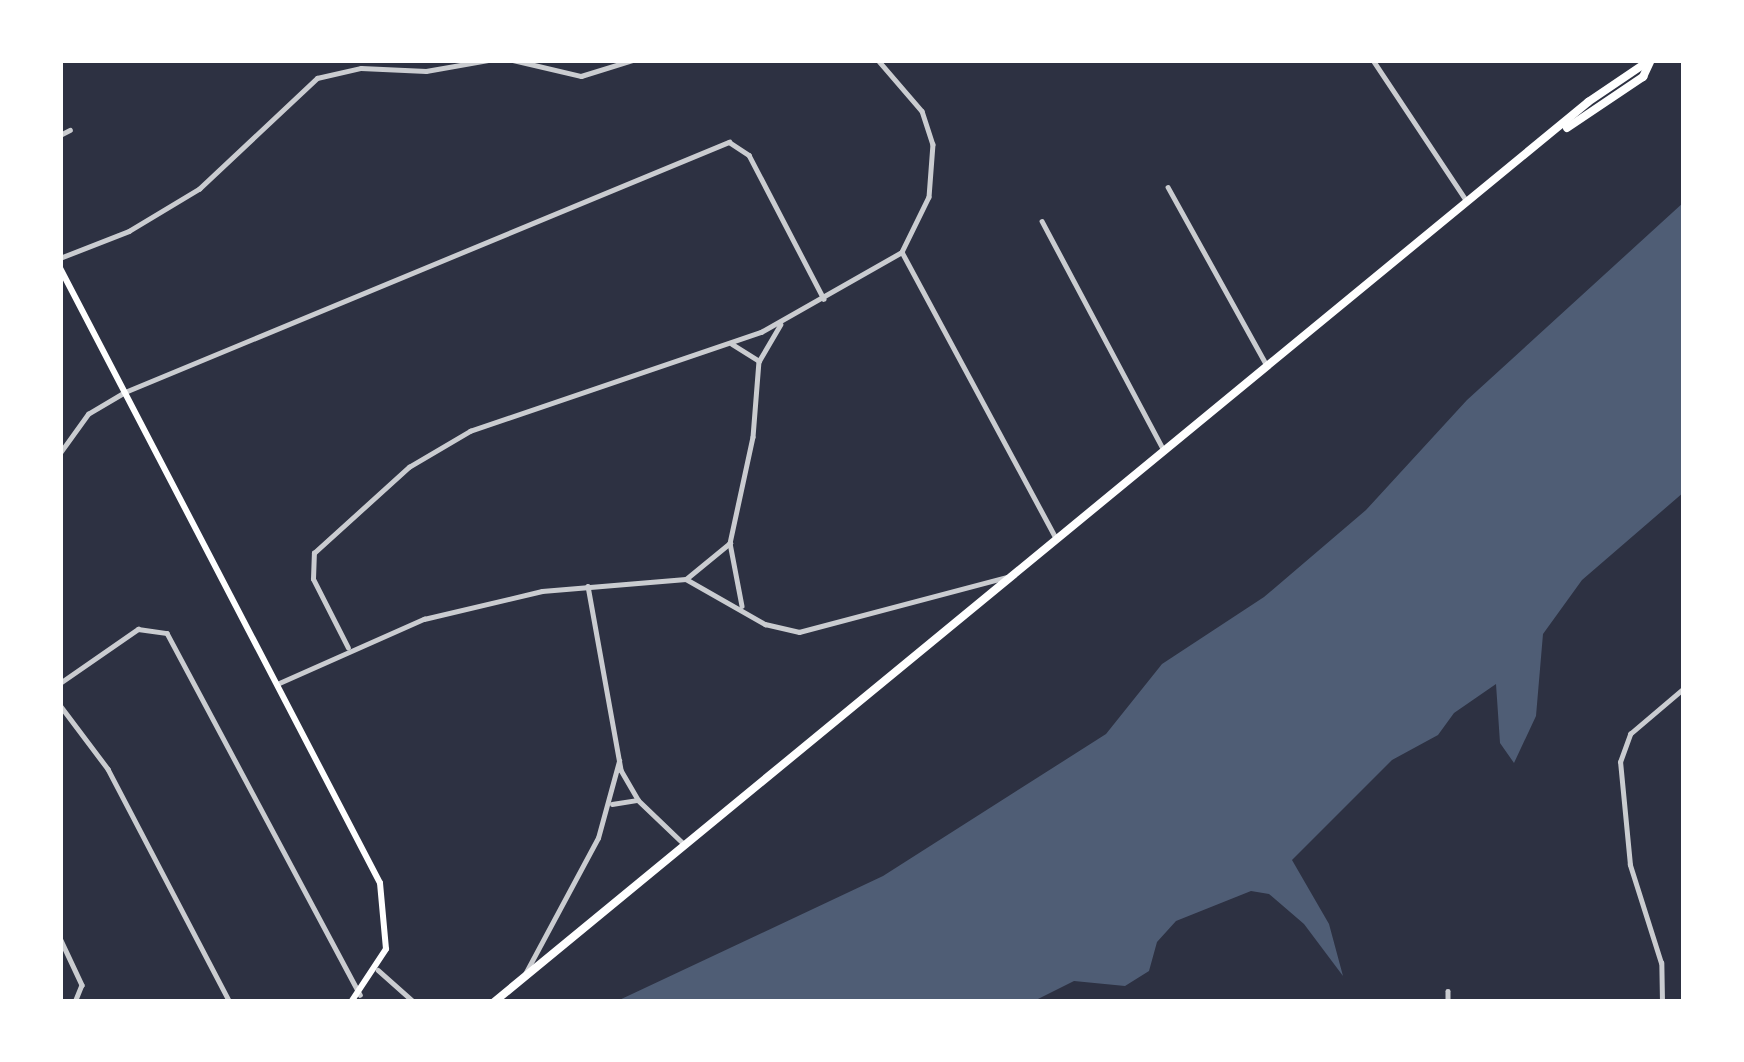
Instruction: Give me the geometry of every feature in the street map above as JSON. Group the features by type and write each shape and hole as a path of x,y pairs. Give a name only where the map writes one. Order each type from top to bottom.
{"main road":[{"path":"494,1002 1468,203 1560,132 1643,77 1651,60"},
{"path":"60,268 384,895 388,938 378,970 351,1002"}],"street":[{"path":"60,259 129,231 199,189 317,79 362,68 426,71 488,60"},
{"path":"513,60 581,76 633,60"},
{"path":"348,648 313,579 314,553 409,467 470,431 731,344 784,321 902,252 929,196 933,144 922,111 878,60"},
{"path":"1373,60 1468,203"},
{"path":"60,135 70,130"},
{"path":"60,453 88,414 125,392 729,142 749,154 824,299"},
{"path":"1168,187 1267,366"},
{"path":"1042,221 1163,450"},
{"path":"902,252 1055,538"},
{"path":"745,611 730,543 759,362 784,321"},
{"path":"731,344 759,362"},
{"path":"277,684 348,648 463,608 588,586 686,579 711,567 730,543"},
{"path":"686,579 745,611 799,632 1007,577"},
{"path":"588,586 619,761 638,800 685,844"},
{"path":"60,683 99,650 158,628 174,642 360,995"},
{"path":"1662,1002 1661,963 1630,865 1620,762 1630,734 1684,688"},
{"path":"60,705 108,769 230,1002"},
{"path":"523,978 578,882 610,804 619,761"},
{"path":"610,804 638,800"},
{"path":"60,938 82,985 75,1002"},
{"path":"378,970 414,1002"},
{"path":"1448,991 1448,1002"}],"water":[{"path":"1684,202 1684,492 1582,580 1543,634 1536,716 1514,763 1500,743 1496,684 1454,713 1438,735 1392,760 1292,860 1329,924 1343,976 1304,924 1269,894 1251,891 1176,921 1157,942 1149,971 1125,986 1074,981 1032,1002 615,1002 883,876 1106,734 1162,664 1264,597 1366,510 1467,400"}]}
